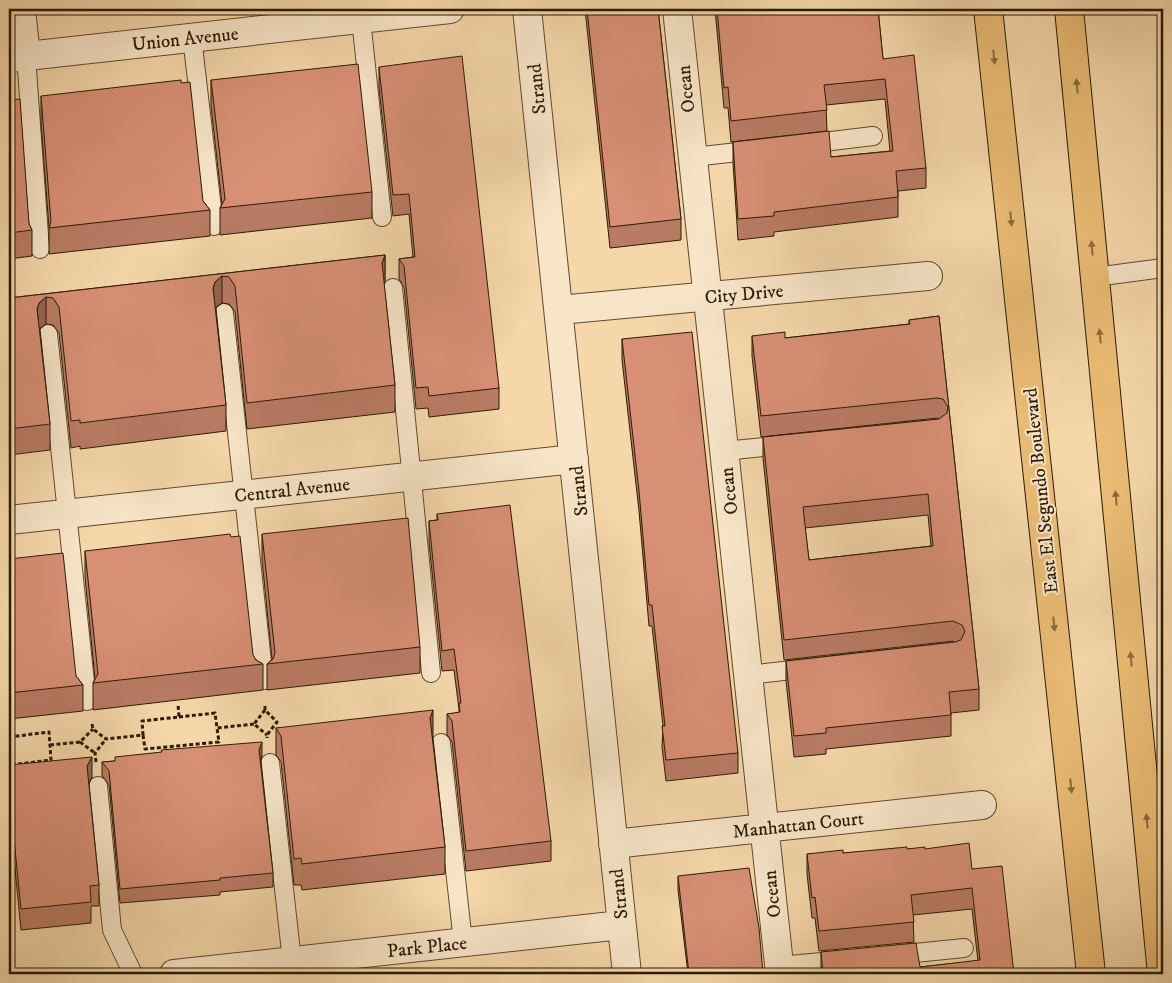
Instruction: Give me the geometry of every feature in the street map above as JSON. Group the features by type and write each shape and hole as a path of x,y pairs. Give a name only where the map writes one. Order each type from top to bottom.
{"main road":[{"name":"East El Segundo Boulevard","path":"988,9 1091,974"},
{"path":"1069,9 1162,974"}],"street":[{"path":"17,57 20,9"},
{"name":"Union Avenue","path":"17,57 450,9"},
{"name":"Strand","path":"527,9 627,974"},
{"name":"Ocean","path":"677,9 779,970"},
{"name":"City Drive","path":"559,310 928,276"},
{"name":"Central Avenue","path":"9,520 574,459"},
{"name":"Manhattan Court","path":"613,844 982,805"},
{"name":"Park Place","path":"174,974 621,925"}],"lane":[{"path":"361,18 382,217"},
{"path":"192,37 214,226"},
{"path":"17,57 40,249"},
{"path":"788,146 873,136"},
{"path":"693,157 769,148"},
{"path":"1095,276 1163,268"},
{"path":"393,288 431,673"},
{"path":"224,312 264,680"},
{"path":"48,334 87,701"},
{"path":"724,451 802,444"},
{"path":"748,675 826,666"},
{"path":"441,743 463,942"},
{"path":"270,763 292,961"},
{"path":"98,786 112,930 133,974"},
{"path":"876,957 964,948"},
{"path":"779,970 857,958"}],"path":[{"path":"217,728 254,724 265,710 264,680"},
{"path":"87,701 93,729 106,739 143,735"},
{"path":"178,704 179,717"},
{"path":"265,710 277,722 266,735"},
{"path":"216,713 218,742 144,750 142,721 179,717 216,713"},
{"path":"254,724 266,735 270,763"},
{"path":"50,745 80,742 93,729"},
{"path":"9,737 48,732 51,760 9,765"},
{"path":"80,742 94,753"},
{"path":"180,746 181,752"},
{"path":"38,762 39,770"}],"building":[{"path":"587,9 658,9 681,219 610,227"},
{"path":"717,9 878,9 883,59 914,55 926,168 896,171 898,197 774,212 774,216 738,219 733,142 829,131 831,157 893,151 885,79 824,85 827,110 731,121 728,87 724,88"},
{"path":"462,56 499,388 429,396 428,387 416,388 404,266 399,259 415,257 409,194 393,195 379,67"},
{"path":"358,64 372,192 220,208 225,199 211,80"},
{"path":"181,80 181,83 190,82 203,201 210,210 49,228 51,222 41,96"},
{"path":"20,99 29,224 32,230 9,233 9,100"},
{"path":"385,255 382,263 395,385 247,403 235,286 229,277 222,276 215,282 213,288 226,405 80,423 80,420 71,421 59,307 53,298 46,297 39,303 37,309 50,424 9,429 9,298"},
{"path":"939,316 979,689 949,692 951,715 826,728 826,733 794,736 786,661 955,642 961,640 965,631 962,625 953,621 784,640 763,437 939,419 947,413 948,407 943,399 937,398 761,416 752,336 785,332 785,338 910,324 909,320","holes":["928,494 933,546 809,560 803,507"]},
{"path":"692,332 738,753 666,760 662,726 665,726 652,605 649,605 639,491 622,339"},
{"path":"510,505 551,841 466,851 452,721 447,714 460,712 459,703 461,703 454,649 442,651 429,521 438,520 437,514"},
{"path":"408,518 420,647 267,664 273,659 275,653 262,534"},
{"path":"230,534 231,537 240,536 253,655 256,660 263,664 93,683 98,674 85,551"},
{"path":"63,553 76,676 83,685 9,693 9,559"},
{"path":"433,710 430,718 445,847 302,864 301,858 294,859 281,736 276,728"},
{"path":"262,742 259,750 273,873 120,889 109,771 102,762 115,761 115,757 162,752 161,750"},
{"path":"92,757 87,766 99,885 90,886 91,902 21,909 9,788 9,765"},
{"path":"969,843 972,869 1002,866 1014,974 823,974 821,952 916,943 920,967 980,960 972,888 911,895 914,922 819,931 815,897 812,898 807,854 843,850 843,853 907,847 907,849 925,847 925,849"},
{"path":"749,868 759,928 763,974 689,974 678,876"}]}
